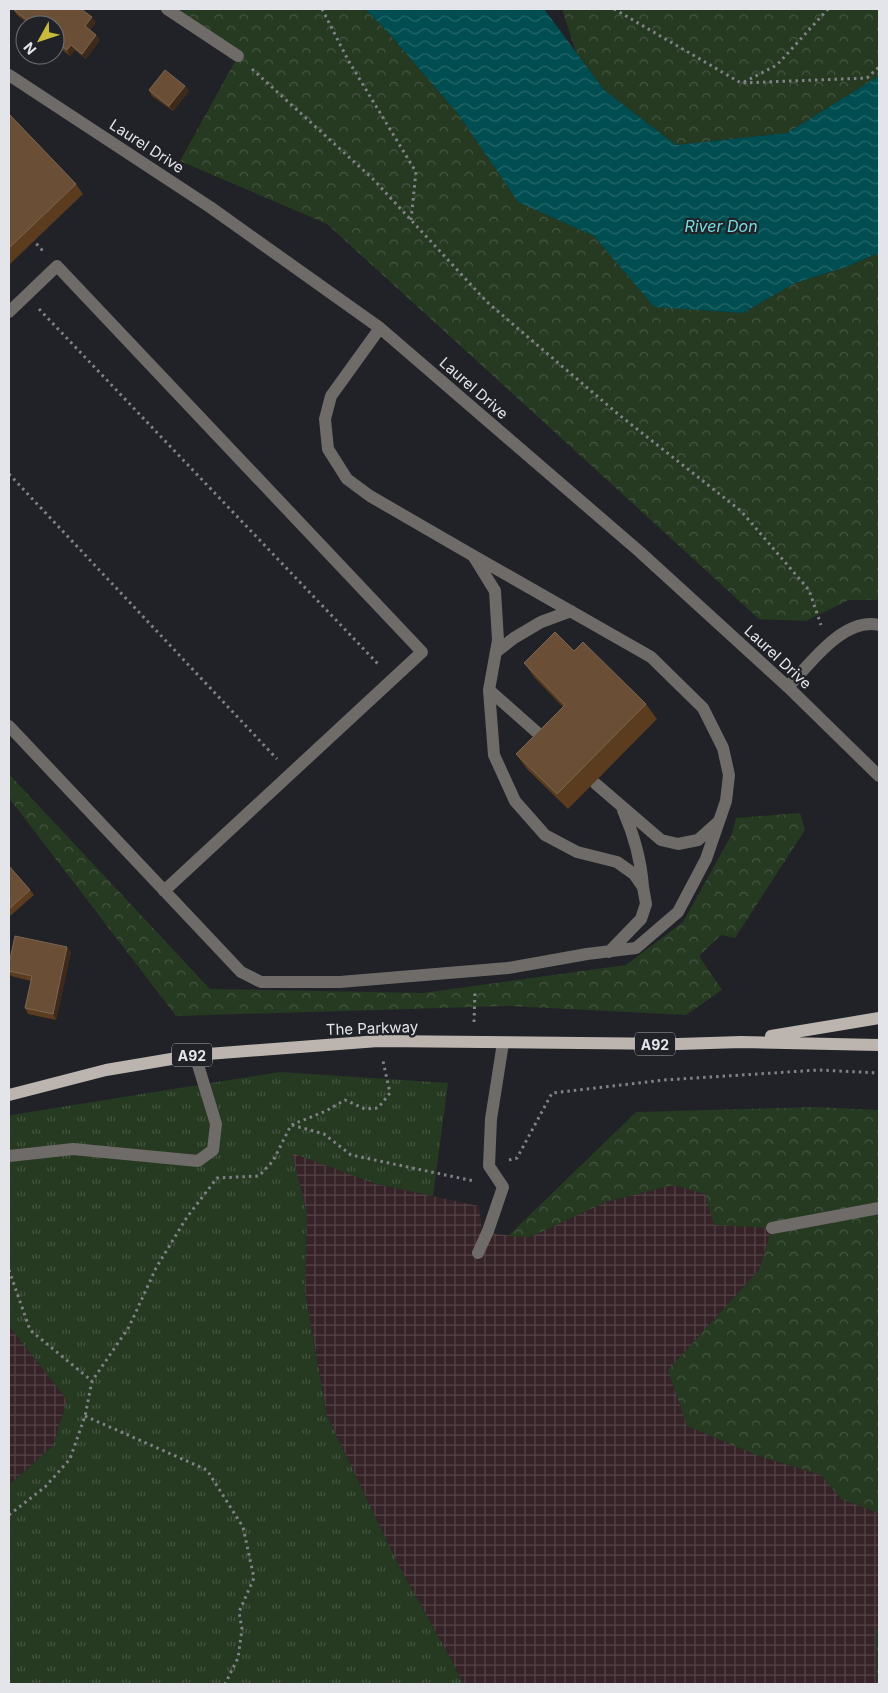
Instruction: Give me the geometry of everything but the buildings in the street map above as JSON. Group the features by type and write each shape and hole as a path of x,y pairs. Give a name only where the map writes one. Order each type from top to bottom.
{"main road":[{"name":"A92","path":"741,1042 879,1018"},
{"name":"The Parkway","path":"9,1095 106,1070 194,1054 378,1042 678,1044 741,1042"},
{"name":"A92","path":"741,1042 879,1044"}],"street":[{"path":"167,9 238,56"},
{"name":"Laurel Drive","path":"9,75 210,207 380,328 640,552 788,687 879,776"},
{"path":"9,312 57,266 422,652 164,891"},
{"path":"9,726 241,972 261,982 340,982 476,971 636,948 678,912 706,859 726,801 729,775 723,748 703,708 652,657 370,496 347,479 328,449 325,419 331,396 380,328"},
{"path":"472,555 495,591 498,640 488,690 494,755 515,801 545,835 577,852 617,862 634,874 643,887"},
{"path":"496,652 514,638 541,622 571,612"},
{"path":"788,687 828,644 850,628 879,625"},
{"path":"488,690 552,746"},
{"path":"596,784 661,840 678,844 698,840 719,822"},
{"path":"609,952 641,918 646,904 642,870 635,838 621,806"},
{"path":"478,1253 488,1231 503,1187 489,1166 491,1119 503,1043"},
{"path":"9,1156 73,1150 198,1161 213,1150 216,1124 194,1054"},
{"path":"772,1228 879,1208"}],"path":[{"path":"322,9 348,60 416,172 411,220"},
{"path":"614,9 741,83 867,78 879,67"},
{"path":"741,83 777,65 828,9"},
{"path":"238,56 373,180 487,302 618,414 742,512 809,590 828,644"},
{"path":"29,235 57,266"},
{"path":"26,296 393,679"},
{"path":"9,474 290,773"},
{"path":"473,1043 476,971"},
{"path":"9,1515 45,1488 70,1459 85,1416 92,1381 129,1327 156,1268 187,1217 217,1178 259,1176 273,1161 291,1125 326,1111 345,1100 365,1109 378,1108 390,1093 378,1042"},
{"path":"489,1166 517,1158 552,1093 664,1080 819,1070 879,1073"},
{"path":"291,1125 324,1134 351,1156 503,1187"},
{"path":"9,1270 30,1330 92,1381"},
{"path":"85,1416 207,1470 243,1527 254,1578 239,1612 242,1629 238,1658 225,1684"}],"shaded area":[{"path":"291,1152 376,1184 479,1206 482,1228 496,1234 530,1237 606,1202 673,1185 705,1194 772,1228 759,1270 668,1370 687,1426 759,1456 821,1475 841,1499 879,1513 879,1626 876,1631 877,1684 463,1684 398,1564 327,1416 305,1292 307,1213"},
{"path":"9,1326 67,1400 53,1446 9,1485"}],"green space":[{"path":"167,9 365,9 385,29 458,114 518,202 594,236 654,307 743,313 795,283 846,267 879,253 879,600 849,600 806,621 759,619 327,224 180,161 238,56"},
{"path":"562,9 879,9 879,76 787,133 676,145 604,90 576,52"},
{"path":"9,774 210,989 422,993 626,965 683,922 732,834 736,818 800,813 805,830 735,938 721,935 699,956 722,990 686,1015 507,1006 176,1016 9,798"},
{"path":"280,1072 448,1083 433,1196 376,1184 292,1153 307,1213 305,1292 327,1416 398,1564 463,1684 9,1684 9,1485 53,1446 67,1400 9,1326 9,1117 11,1115"},
{"path":"815,1107 879,1110 879,1513 841,1499 821,1475 759,1456 687,1426 668,1370 759,1270 772,1228 714,1225 705,1194 673,1185 606,1202 530,1237 508,1236 636,1112"},
{"path":"879,1626 879,1684 877,1684 876,1630"}],"water":[{"name":"River Don","path":"365,9 544,9 604,90 676,145 787,133 879,76 879,253 846,267 795,283 743,313 654,307 594,236 518,202 458,114 385,29"}]}
